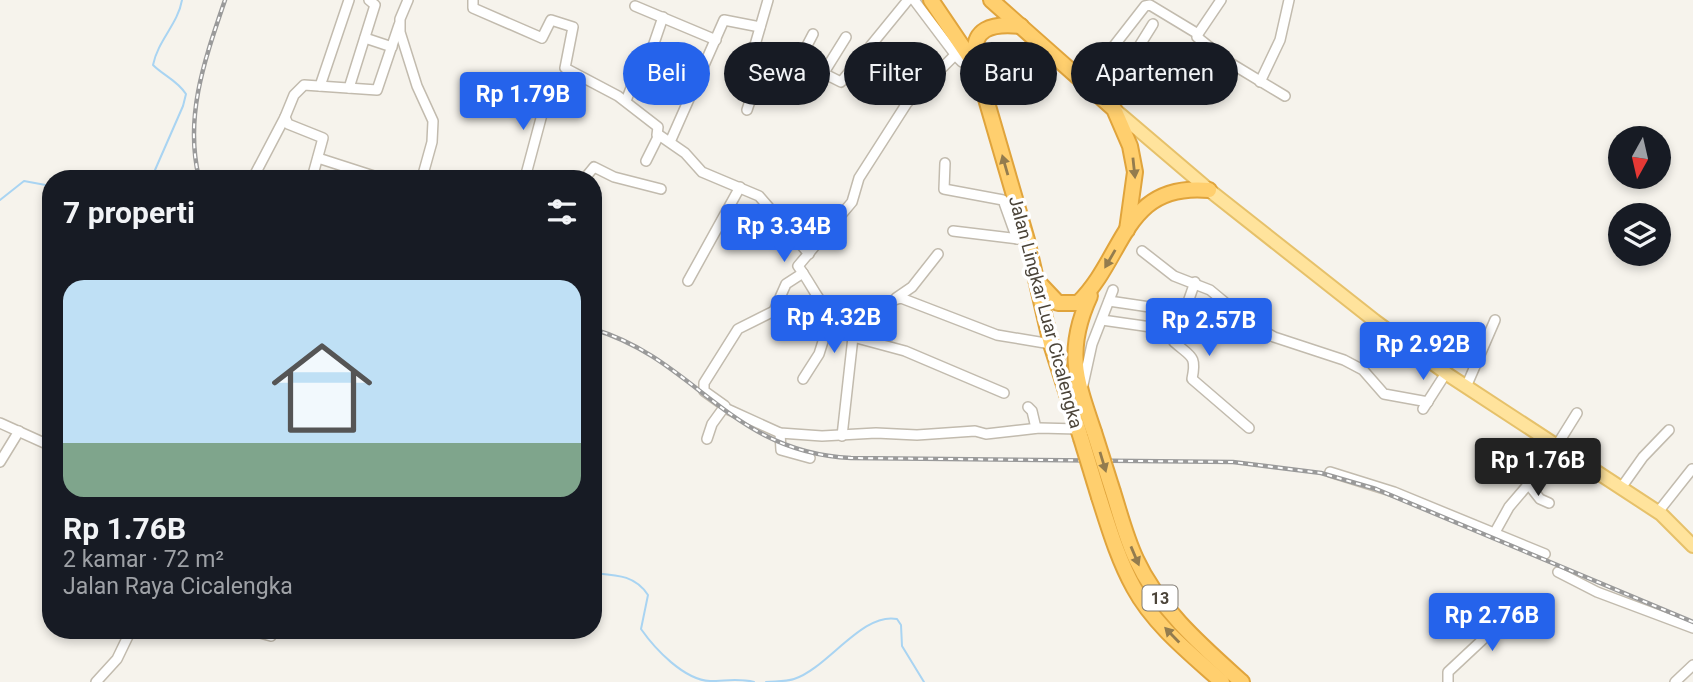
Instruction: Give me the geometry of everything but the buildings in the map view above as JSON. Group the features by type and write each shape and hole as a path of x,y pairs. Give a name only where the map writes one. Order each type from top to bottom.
{"highway":[{"name":"Jalan Lingkar Luar Cicalengka","path":"931,0 960,43"},
{"name":"13","path":"991,0 1071,71"},
{"path":"977,42 983,31 992,26 1021,26"},
{"name":"Jalan Lingkar Luar Cicalengka","path":"986,105 1022,239 1036,278 1051,344 1106,494 1150,586 1179,622 1242,682"},
{"name":"13","path":"1093,288 1127,230 1135,172 1130,146 1109,105"},
{"path":"1127,230 1141,211 1164,193 1189,188 1209,190"},
{"path":"1036,278 1058,303 1078,303 1093,288"},
{"name":"Jalan Lingkar Luar Cicalengka","path":"1084,433 1081,394 1074,365 1074,343 1081,316 1093,288"},
{"name":"Jalan Lingkar Luar Cicalengka","path":"1106,494 1114,542 1134,589 1165,628 1222,682"}],"main road":[{"path":"1109,105 1209,190 1446,373 1658,512 1693,546"}],"street":[{"path":"320,86 349,0"},
{"path":"349,89 376,5 369,0"},
{"path":"257,170 302,86 371,91 379,88 408,0"},
{"path":"472,0 473,8 542,38 551,20 573,27 565,68 623,99"},
{"path":"747,110 755,86 751,64 768,0"},
{"path":"830,78 837,82 843,80 908,0"},
{"path":"914,0 960,60"},
{"path":"1198,34 1221,0"},
{"path":"1260,82 1280,40 1289,0"},
{"path":"1117,42 1150,2 1198,34 1197,37 1206,45 1285,96"},
{"path":"635,6 716,40"},
{"path":"654,42 663,17"},
{"path":"670,142 725,20 760,27"},
{"path":"1143,42 1153,24"},
{"path":"399,25 417,86 433,121 432,142 424,170"},
{"path":"809,42 813,34"},
{"path":"830,63 846,37"},
{"path":"365,38 391,47"},
{"path":"938,254 912,287 896,298 854,316 832,313 822,306 798,264 852,202 859,178 907,103 956,55"},
{"path":"527,170 548,92"},
{"path":"631,105 658,127 646,161"},
{"path":"285,117 295,128 321,135 314,170"},
{"path":"657,135 670,142 702,172 759,196 809,254"},
{"path":"318,158 356,170"},
{"path":"945,163 944,189 1003,200 1022,239"},
{"path":"602,171 614,177 661,189"},
{"path":"688,281 740,187"},
{"path":"953,231 1022,239"},
{"path":"1143,251 1172,275 1210,290 1251,324 1274,337 1345,360 1361,369 1384,394 1425,405 1446,373"},
{"path":"803,272 786,284 774,312 738,329 705,383 704,391 724,403 725,408 780,433 842,436 975,431 986,434 1036,428 1084,433"},
{"path":"1195,282 1174,342 1192,355 1196,367 1192,379 1213,394 1227,407 1228,413 1248,428"},
{"path":"1081,394 1101,320 1113,290"},
{"path":"896,298 905,299 997,335 1051,344"},
{"path":"1101,320 1165,329 1171,307 1109,301"},
{"path":"803,379 819,354 832,313"},
{"path":"842,436 854,316"},
{"path":"1466,387 1495,320"},
{"path":"853,337 905,351 1004,393"},
{"path":"1028,407 1032,411 1036,428"},
{"path":"707,439 712,424 725,408"},
{"path":"1494,534 1509,508 1529,485 1577,413"},
{"path":"0,423 42,442"},
{"path":"1621,488 1643,457 1669,430"},
{"path":"0,462 19,431"},
{"path":"780,433 781,450 810,458"},
{"path":"1658,512 1692,469"},
{"path":"1331,472 1394,492 1545,554"},
{"path":"1529,485 1536,490 1539,497 1549,503"},
{"path":"1558,572 1597,592 1693,628"},
{"path":"1439,682 1448,677 1510,614"},
{"path":"96,682 117,659 127,639"},
{"path":"1675,682 1693,665"}],"waterway":[{"path":"155,170 186,94 179,85 153,65 182,0"},
{"path":"0,200 24,181 42,184"},
{"path":"602,574 624,577 643,588 648,595 641,629 662,654 680,669 710,681 754,682"},
{"path":"766,682 791,680 807,673 858,632 884,619 897,619 901,625 902,646 924,682"}],"railway":[{"path":"198,170 195,110 204,66 225,0"},
{"path":"602,332 629,343 660,361 743,423 774,440 809,452 851,458 1233,462 1321,473 1376,489 1693,622"}]}
